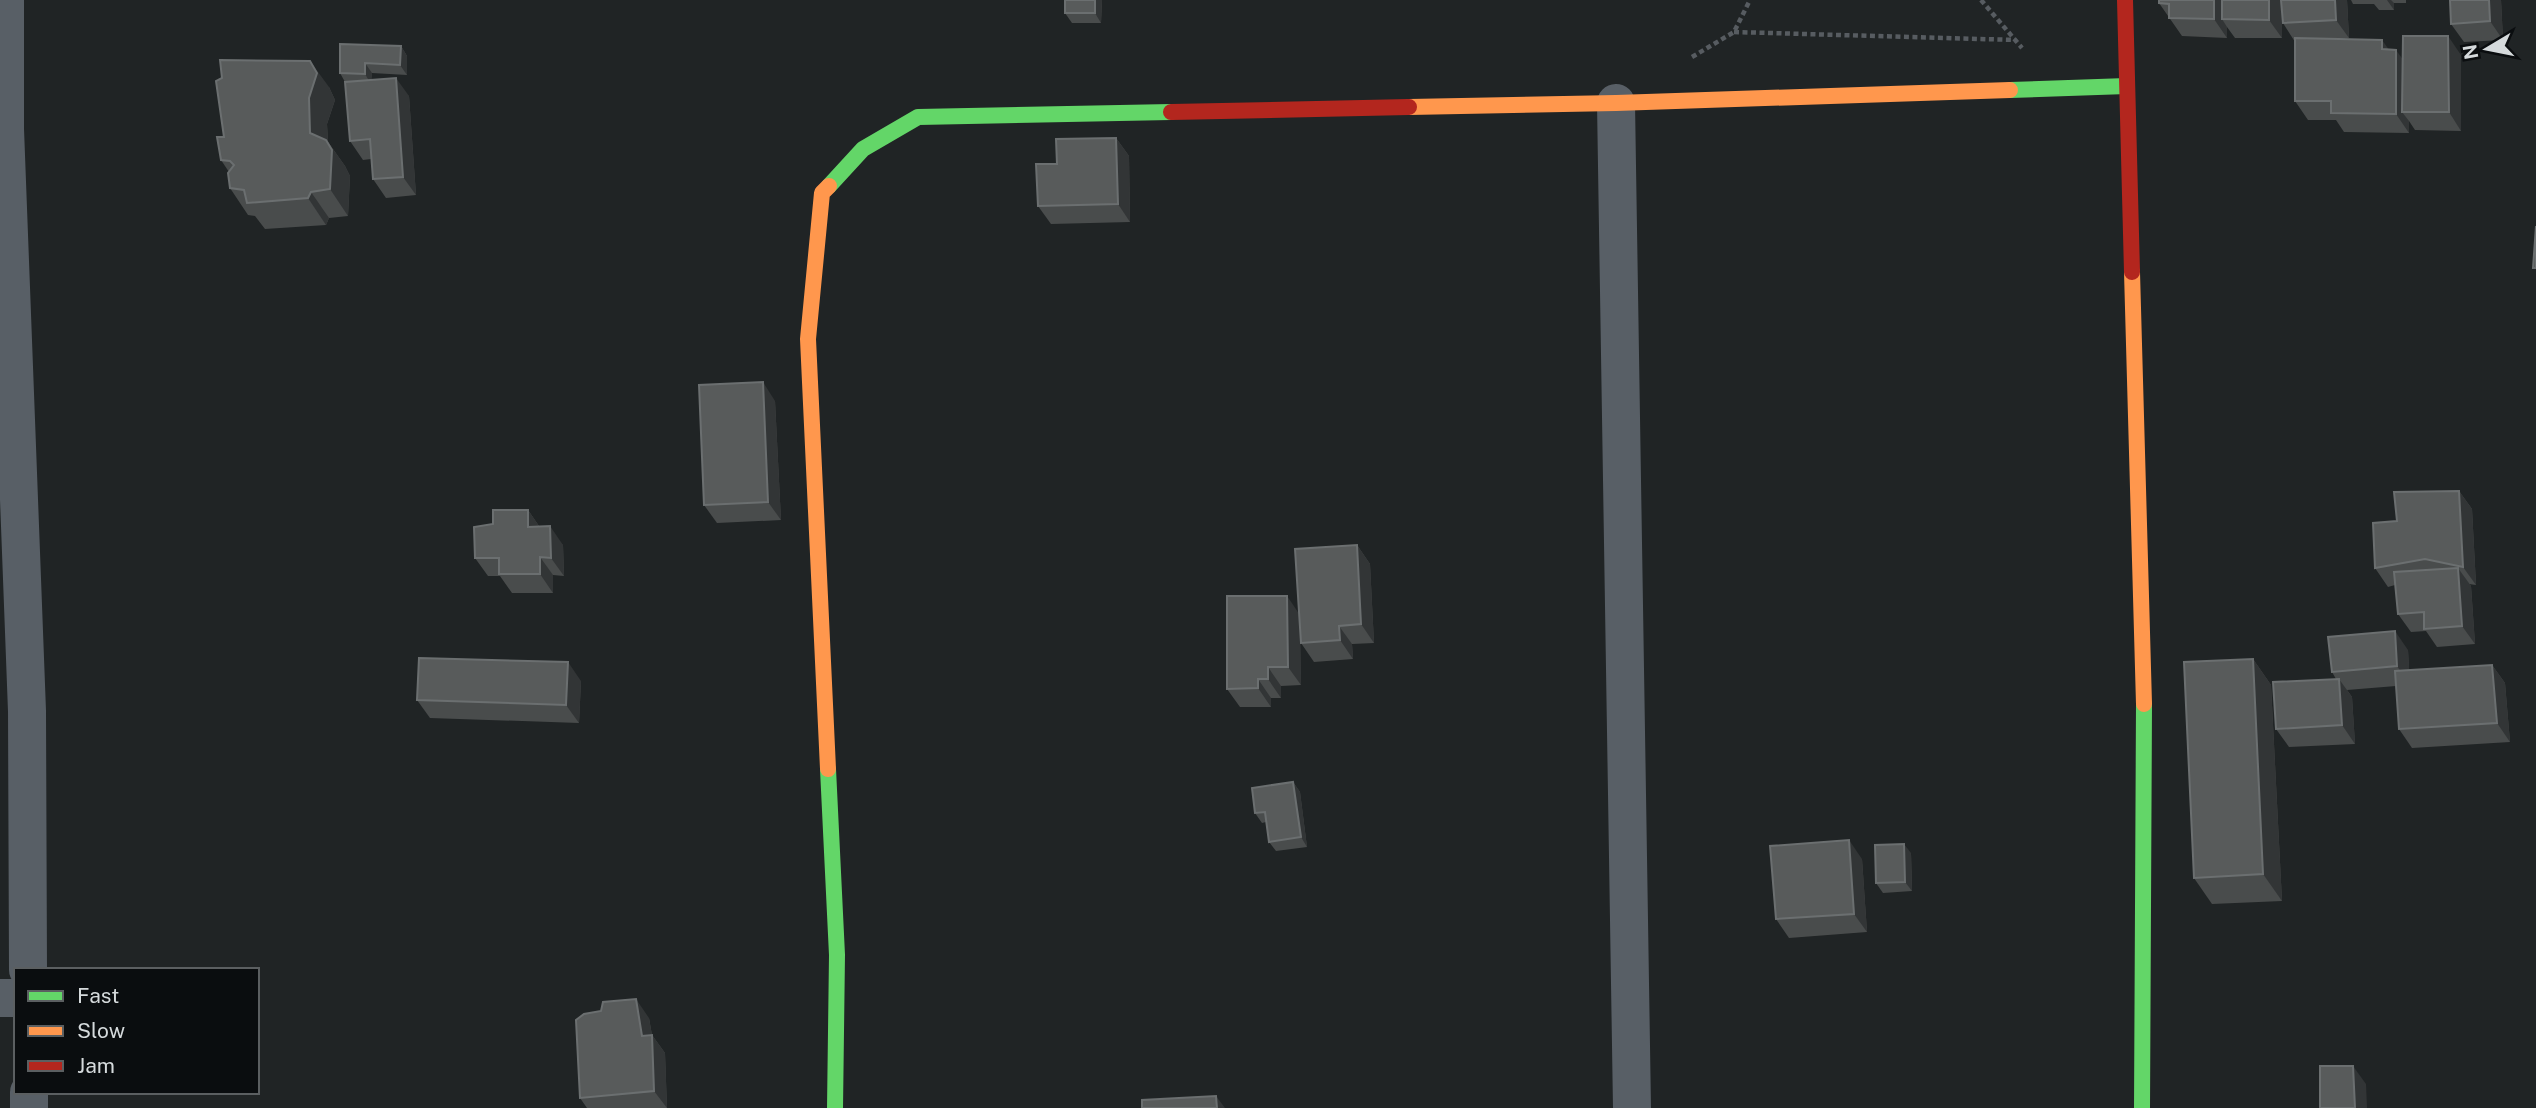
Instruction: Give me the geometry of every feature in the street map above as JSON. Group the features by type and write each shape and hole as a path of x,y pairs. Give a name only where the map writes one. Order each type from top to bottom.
{"street":[{"path":"5,0 5,129 27,711 29,968"},
{"path":"2125,0 2145,742 2143,1108"},
{"path":"835,1108 837,954 808,339 822,193 863,149 918,117 1616,103 2127,86"},
{"path":"1616,103 1632,1108"}],"path":[{"path":"1981,0 2057,88"},
{"path":"1734,32 2016,40"}],"building":[{"path":"1065,0 1095,0 1095,13 1065,13"},
{"path":"2159,0 2214,0 2214,19 2169,18 2169,4 2159,3"},
{"path":"2222,0 2269,0 2269,20 2222,19"},
{"path":"2281,0 2335,0 2336,20 2283,23"},
{"path":"2450,0 2489,0 2490,21 2451,24"},
{"path":"2403,36 2448,36 2449,112 2402,112"},
{"path":"2295,38 2382,40 2382,49 2396,50 2396,114 2331,113 2331,101 2295,101"},
{"path":"340,44 401,46 400,65 365,63 365,74 340,73"},
{"path":"220,60 310,61 317,73 309,98 310,133 326,140 332,150 330,189 311,192 308,198 247,203 244,190 230,188 228,173 234,165 230,161 221,160 217,137 224,137 216,81 222,78"},
{"path":"396,78 403,177 373,179 370,139 350,141 345,82"},
{"path":"1116,138 1118,204 1038,206 1036,164 1057,164 1056,139"},
{"path":"2536,226 2536,268 2533,268"},
{"path":"763,382 768,502 704,505 699,385"},
{"path":"2459,491 2463,567 2425,559 2375,568 2373,523 2397,521 2394,492"},
{"path":"493,510 528,510 528,527 550,526 551,558 540,557 540,574 499,574 499,558 475,558 474,527 493,524"},
{"path":"1357,545 1361,624 1339,626 1340,640 1301,643 1295,549"},
{"path":"2458,568 2462,626 2424,629 2424,612 2398,614 2394,572"},
{"path":"1227,596 1287,596 1288,667 1268,667 1268,679 1258,679 1258,688 1227,689"},
{"path":"2395,631 2397,666 2332,672 2328,637"},
{"path":"419,658 568,662 566,705 417,700"},
{"path":"2253,659 2263,874 2194,878 2184,662"},
{"path":"2492,665 2497,723 2399,729 2395,671"},
{"path":"2339,679 2342,725 2276,729 2273,682"},
{"path":"1293,782 1301,837 1269,842 1265,812 1255,813 1252,788"},
{"path":"1849,840 1854,914 1776,919 1770,846"},
{"path":"1904,844 1905,882 1876,883 1875,845"},
{"path":"636,999 642,1036 652,1035 654,1091 580,1098 576,1020 584,1014 601,1011 603,1002"},
{"path":"2320,1066 2353,1066 2355,1108 2320,1108"},
{"path":"1216,1096 1217,1108 1142,1108 1142,1100"}],"traffic: fast":[{"path":"2010,90 2127,86"},
{"path":"829,186 863,149 918,117 1171,112"},
{"path":"2142,1108 2144,704"},
{"path":"828,769 837,955 835,1108"}],"traffic: slow":[{"path":"1409,107 2010,90"},
{"path":"828,769 808,339 822,193 829,186"},
{"path":"2132,272 2144,704"}],"traffic: jam":[{"path":"2125,0 2132,272"},
{"path":"1171,112 1409,107"}]}
